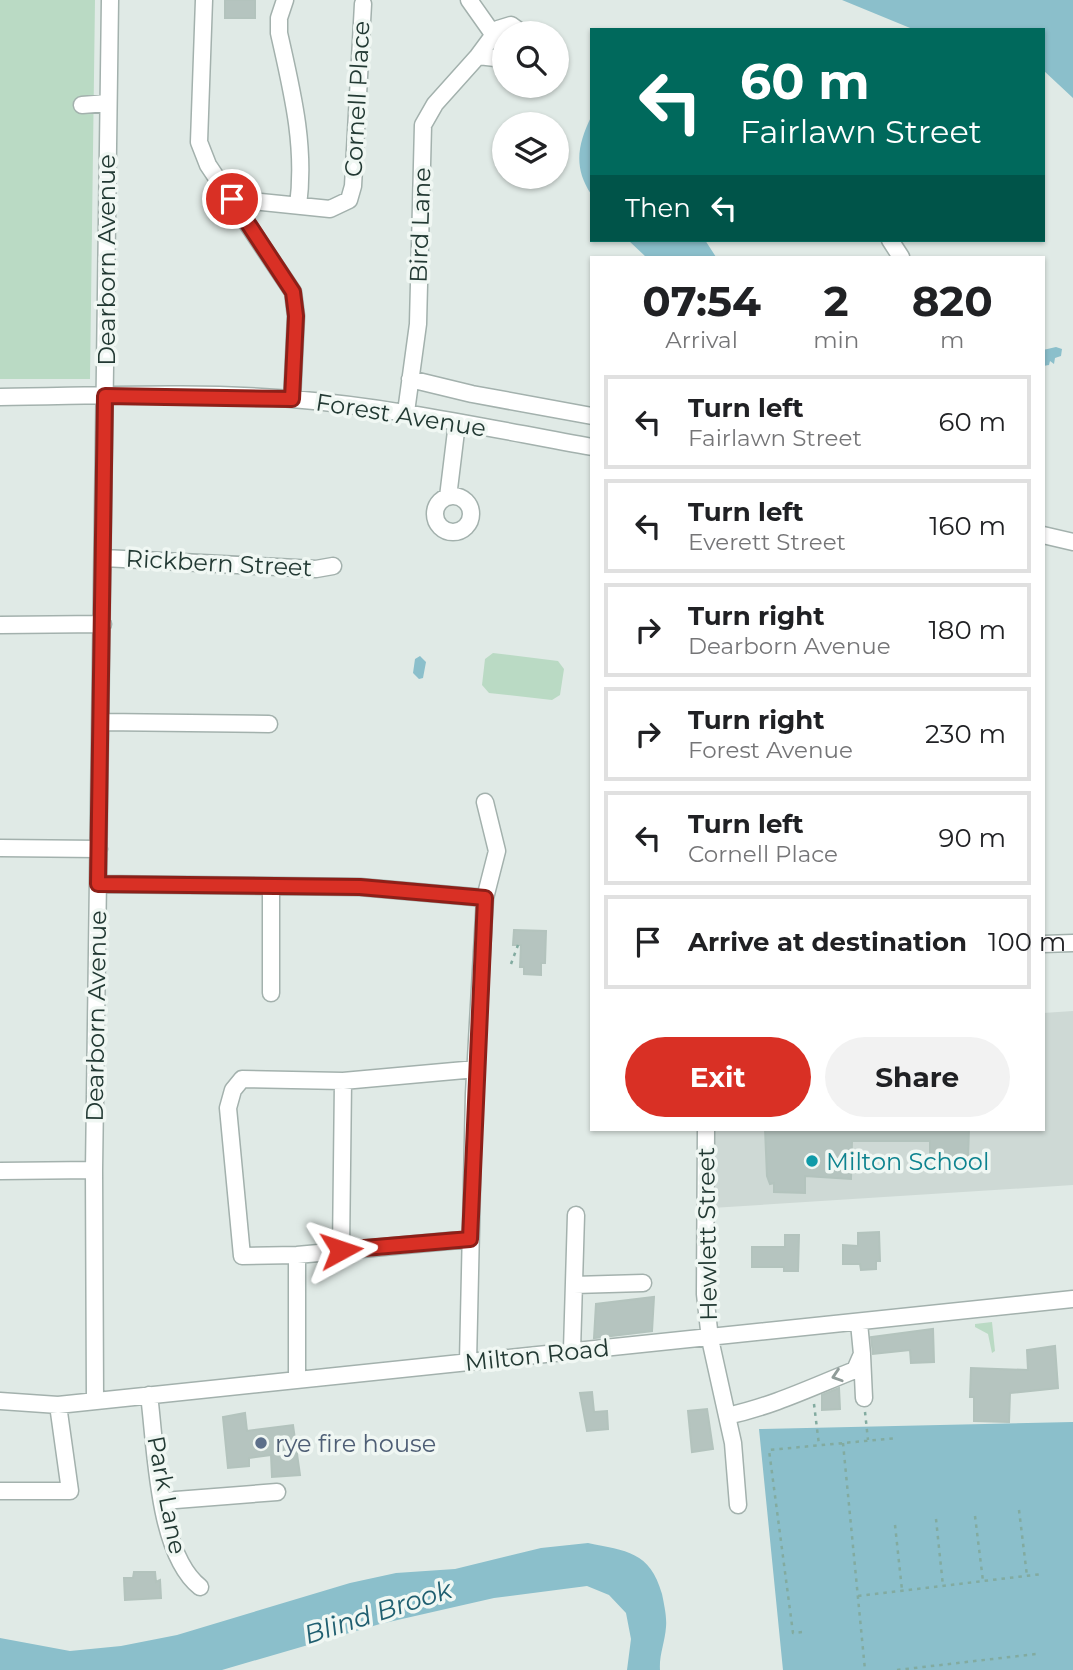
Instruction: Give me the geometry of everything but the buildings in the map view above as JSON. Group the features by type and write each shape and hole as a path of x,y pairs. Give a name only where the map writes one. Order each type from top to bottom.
{"street":[{"name":"Dearborn Avenue","path":"95,1401 94,1170 110,0"},
{"path":"204,0 199,142 208,166 293,292 296,316 292,399"},
{"path":"285,0 279,18 279,33 300,130 302,182 298,206"},
{"path":"468,0 492,33"},
{"name":"Cornell Place","path":"232,199 330,209 349,200 353,186 363,4"},
{"name":"Bird Lane","path":"406,412 418,324 423,125 435,104 478,56 492,35"},
{"path":"478,56 492,58"},
{"path":"82,105 107,103"},
{"path":"410,379 472,394 590,416"},
{"name":"Forest Avenue","path":"0,397 292,399 406,412 590,447"},
{"path":"448,497 457,423"},
{"path":"1045,535 1073,542"},
{"name":"Rickbern Street","path":"104,558 316,569 333,566"},
{"path":"0,625 103,624"},
{"path":"101,722 269,724"},
{"path":"468,1362 476,1069 485,898 497,851 485,802"},
{"path":"0,848 99,849"},
{"path":"98,884 360,887 485,898"},
{"path":"271,886 271,993"},
{"path":"1045,944 1073,943"},
{"path":"470,1239 297,1255 242,1256 239,1252 230,1098 242,1079 343,1081 476,1069"},
{"path":"341,1250 343,1081"},
{"name":"Hewlett Street","path":"706,1131 705,1294 710,1339 733,1443 738,1505"},
{"path":"0,1171 94,1170"},
{"path":"572,1350 576,1215"},
{"path":"297,1255 297,1380"},
{"path":"574,1285 643,1283"},
{"name":"Milton Road","path":"0,1401 58,1405 1073,1299"},
{"path":"859,1323 864,1398"},
{"path":"727,1416 796,1397 812,1387 855,1370 862,1354"},
{"name":"Park Lane","path":"149,1395 163,1501 176,1555 188,1577 200,1587"},
{"path":"0,1492 70,1491 58,1405"},
{"path":"163,1501 277,1492"}],"path":[{"path":"511,964 518,945"},
{"path":"812,1387 819,1446"},
{"path":"864,1398 868,1441"},
{"path":"802,1632 793,1633 769,1450 897,1438"},
{"path":"843,1443 865,1670"},
{"path":"1019,1510 1027,1576"},
{"path":"975,1516 983,1581"},
{"path":"936,1519 943,1586"},
{"path":"895,1525 902,1590"},
{"path":"858,1596 1042,1574"},
{"path":"897,1670 1036,1654"}],"shaded area":[{"path":"1073,1011 1073,1185 712,1208 712,1131 1045,1131 1045,1013"}],"green space":[{"path":"0,0 95,0 90,379 0,379"},
{"path":"493,653 558,661 564,669 560,695 552,700 489,693 482,685 485,659"},
{"path":"992,1322 995,1351 992,1353 988,1334 975,1327 975,1324"}],"water":[{"path":"842,0 1073,0 1073,98 1045,72 1045,28 910,28"},
{"path":"590,120 590,192 580,165 583,137"},
{"path":"630,242 706,242 715,256 645,256"},
{"path":"1056,347 1062,349 1061,356 1055,358 1054,364 1050,361 1049,365 1045,366 1045,350"},
{"path":"420,656 426,662 423,678 419,679 413,673 415,659"},
{"path":"1073,1422 1073,1670 783,1670 759,1429"},
{"name":"Blind Brook","path":"588,1543 635,1555 651,1569 662,1594 666,1619 660,1670 627,1670 631,1639 626,1613 609,1595 587,1586 494,1598 380,1624 222,1670 0,1670 0,1638 70,1651 121,1646 177,1635 350,1583 396,1573 455,1569 541,1548"}],"place":[{"name":"Milton School","path":"812,1161"},
{"name":"rye fire house","path":"261,1443"}],"route":[{"path":"232,199 293,292 296,316 292,399 182,395 105,396 98,884 360,887 485,898 474,1094 470,1239 341,1250"}]}
